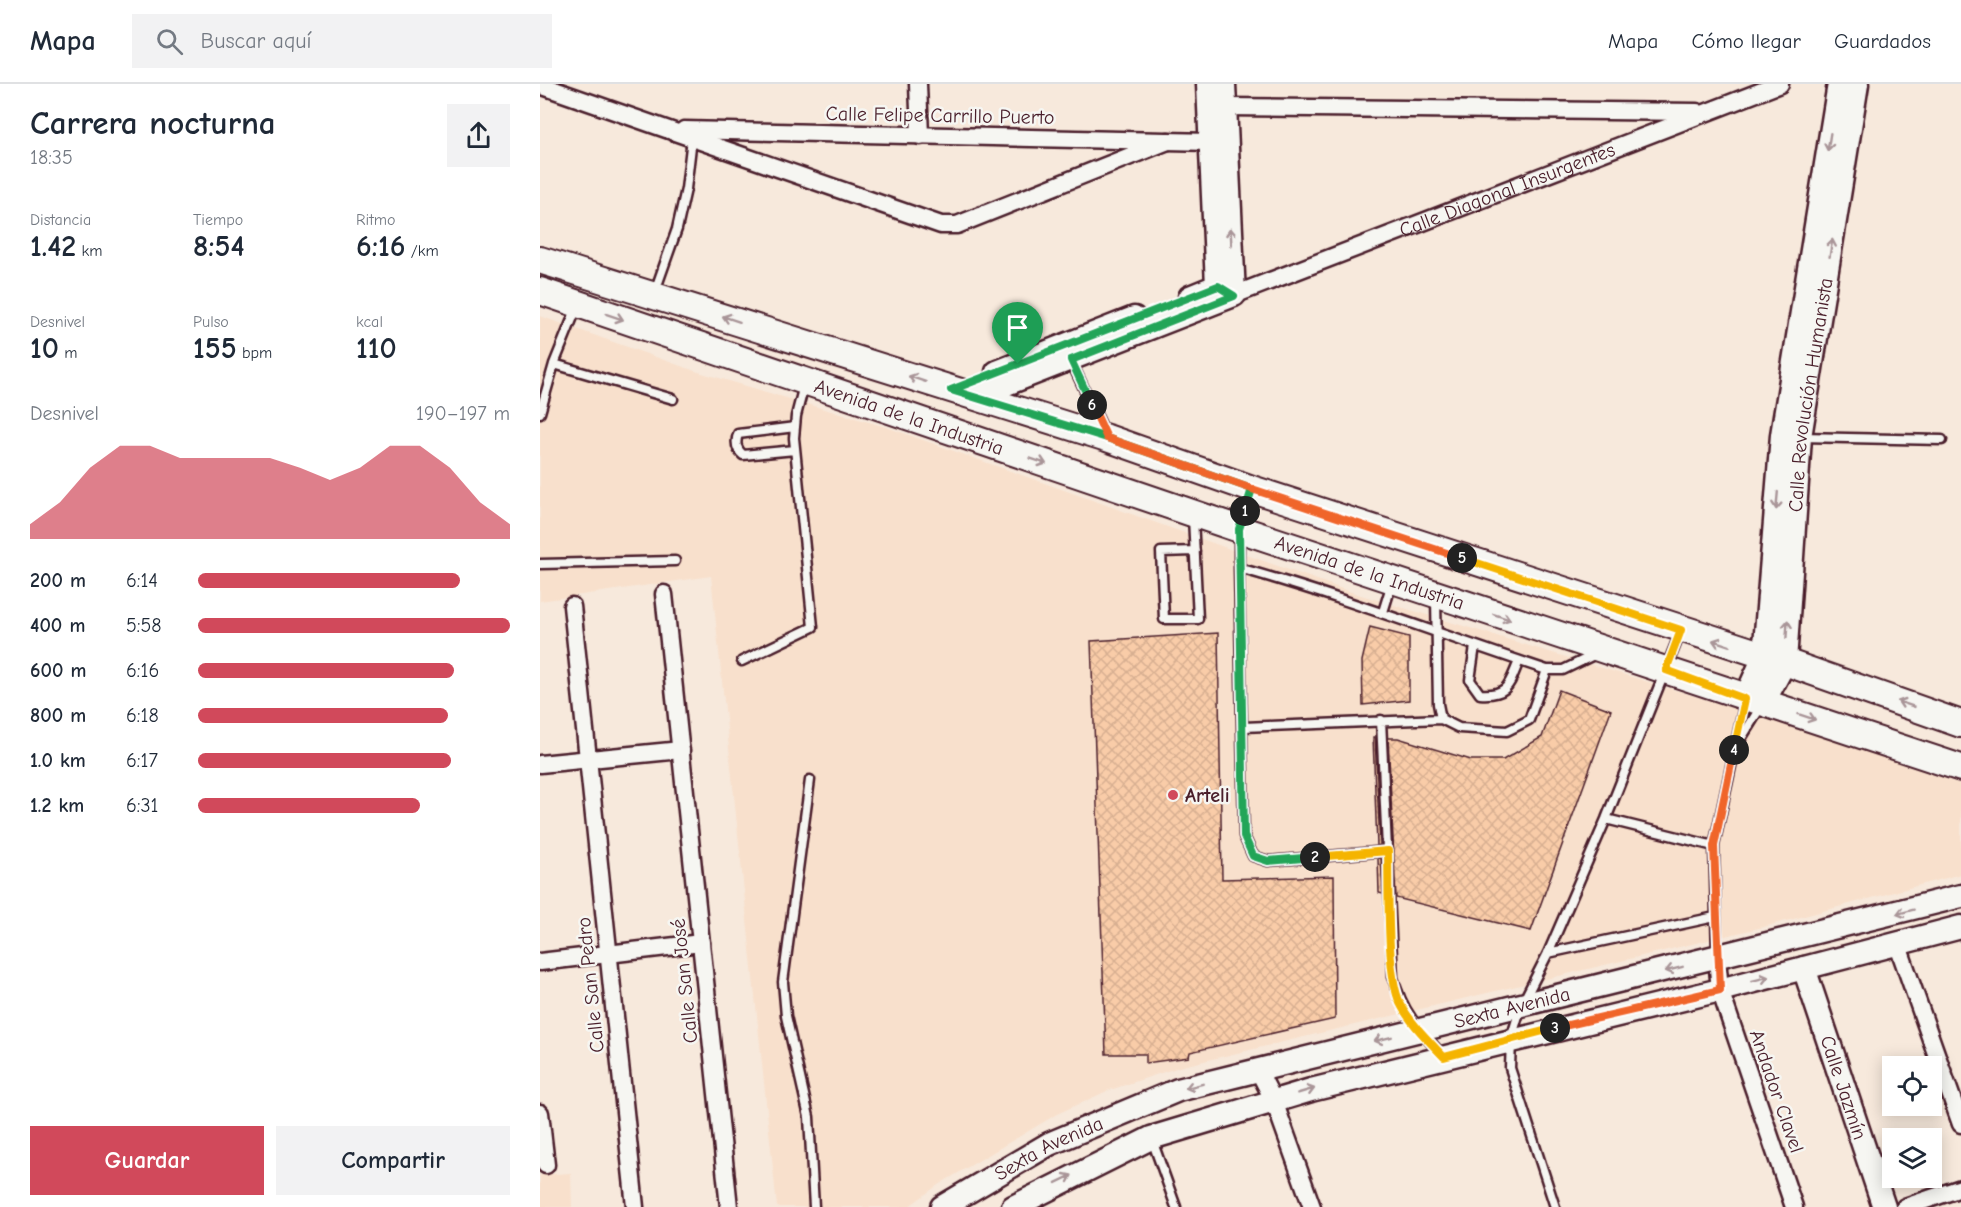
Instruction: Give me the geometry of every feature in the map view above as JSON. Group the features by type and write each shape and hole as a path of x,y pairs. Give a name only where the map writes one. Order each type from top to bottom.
{"main road":[{"path":"1208,84 1218,125 1226,291"},
{"path":"1218,125 1224,84"},
{"name":"Calle Revolución Humanista","path":"1754,701 1774,660 1791,436 1839,84"},
{"name":"Calle Revolución Humanista","path":"1791,436 1857,84"},
{"name":"Avenida de la Industria","path":"540,260 1107,438 1252,489 1961,723"},
{"name":"Avenida de la Industria","path":"540,291 1239,529 1961,768"},
{"name":"Calle Diagonal Insurgentes","path":"962,394 1071,360 1226,291"},
{"name":"Calle Diagonal Insurgentes","path":"962,394 1226,291"},
{"name":"Sexta Avenida","path":"942,1207 1049,1144 1178,1090 1961,896"},
{"name":"Sexta Avenida","path":"1013,1207 1151,1138 1274,1101 1511,1039 1720,990 1961,927"},
{"name":"Calle Jazmín","path":"1804,968 1884,1207"}],"street":[{"path":"918,84 920,136"},
{"name":"Calle Diagonal Insurgentes","path":"1226,291 1780,84"},
{"name":"Calle Felipe Carrillo Puerto","path":"540,85 941,225 957,225 1168,141 1218,125 1707,112"},
{"name":"Calle Felipe Carrillo Puerto","path":"669,130 1168,141"},
{"name":"Calle San José","path":"664,594 729,1207"},
{"name":"Calle San Pedro","path":"572,606 635,1207"},
{"path":"540,764 681,750"},
{"path":"540,962 701,943"},
{"path":"1897,944 1961,1124"},
{"name":"Andador Clavel","path":"1717,958 1720,990 1794,1207"},
{"path":"1258,1070 1274,1101 1312,1207"},
{"path":"540,1113 546,1165"},
{"path":"1905,1207 1961,1188"}],"lane":[{"path":"654,295 677,229 686,189 692,138"},
{"path":"540,413 554,364 578,304"},
{"path":"1071,360 1107,438"},
{"path":"554,364 673,399"},
{"path":"742,661 813,627 795,450 795,427 805,381"},
{"path":"795,427 738,434 735,442 738,451 743,455 795,450"},
{"path":"1791,436 1942,440"},
{"path":"1252,489 1239,529 1244,836 1253,856 1268,861 1388,851"},
{"path":"1193,513 1195,551 1198,619 1164,619 1161,552 1195,551"},
{"path":"540,564 675,561"},
{"path":"1239,567 1383,612 1435,633 1547,670 1563,670 1605,651"},
{"path":"1383,612 1392,580"},
{"path":"1437,595 1435,633 1438,704 1441,719"},
{"path":"1555,1207 1510,1068 1511,1039 1521,1005 1548,953 1606,819 1681,630"},
{"path":"1475,646 1470,680 1480,694 1496,695 1506,689 1519,661"},
{"path":"1244,727 1441,719 1459,728 1507,731 1529,720 1547,670"},
{"path":"1717,958 1714,846 1734,750 1754,701"},
{"path":"1734,750 1754,701"},
{"path":"1381,720 1393,977 1400,1003 1419,1030 1444,1057"},
{"path":"810,780 783,982 786,1016 809,1117 814,1207"},
{"path":"1606,819 1714,846"},
{"path":"1548,953 1715,917"},
{"path":"1151,1138 1176,1207"}],"shaded area":[{"path":"540,316 695,371 889,428 1351,592 1774,720 1961,784 1961,874 1767,926 1179,1067 1107,1091 1057,1114 938,1185 908,1207 777,1207 711,576 540,601"},
{"path":"571,1173 572,1207 540,1207 540,1175"}],"building":[{"path":"1370,627 1409,637 1409,700 1363,705 1362,661"},
{"path":"1218,633 1222,879 1334,876 1335,1019 1190,1052 1189,1057 1146,1063 1146,1054 1106,1054 1091,641"},
{"path":"1559,690 1611,710 1531,931 1396,898 1388,738 1398,738 1471,760 1503,760 1542,737"},
{"path":"1373,737 1375,737 1380,845 1377,846"},
{"path":"1378,858 1381,858 1383,894 1379,893"}],"place":[{"name":"Arteli","path":"1173,795"}],"route":[{"path":"1018,364 951,390 1107,438 1252,489 1239,529 1244,836 1253,856 1268,861 1388,851 1393,977 1400,1003 1419,1030 1444,1057 1720,990 1715,917 1714,846 1745,699 1666,670 1681,630 1252,489 1179,464 1107,438 1071,360 1234,296 1218,286 1018,364"}]}
